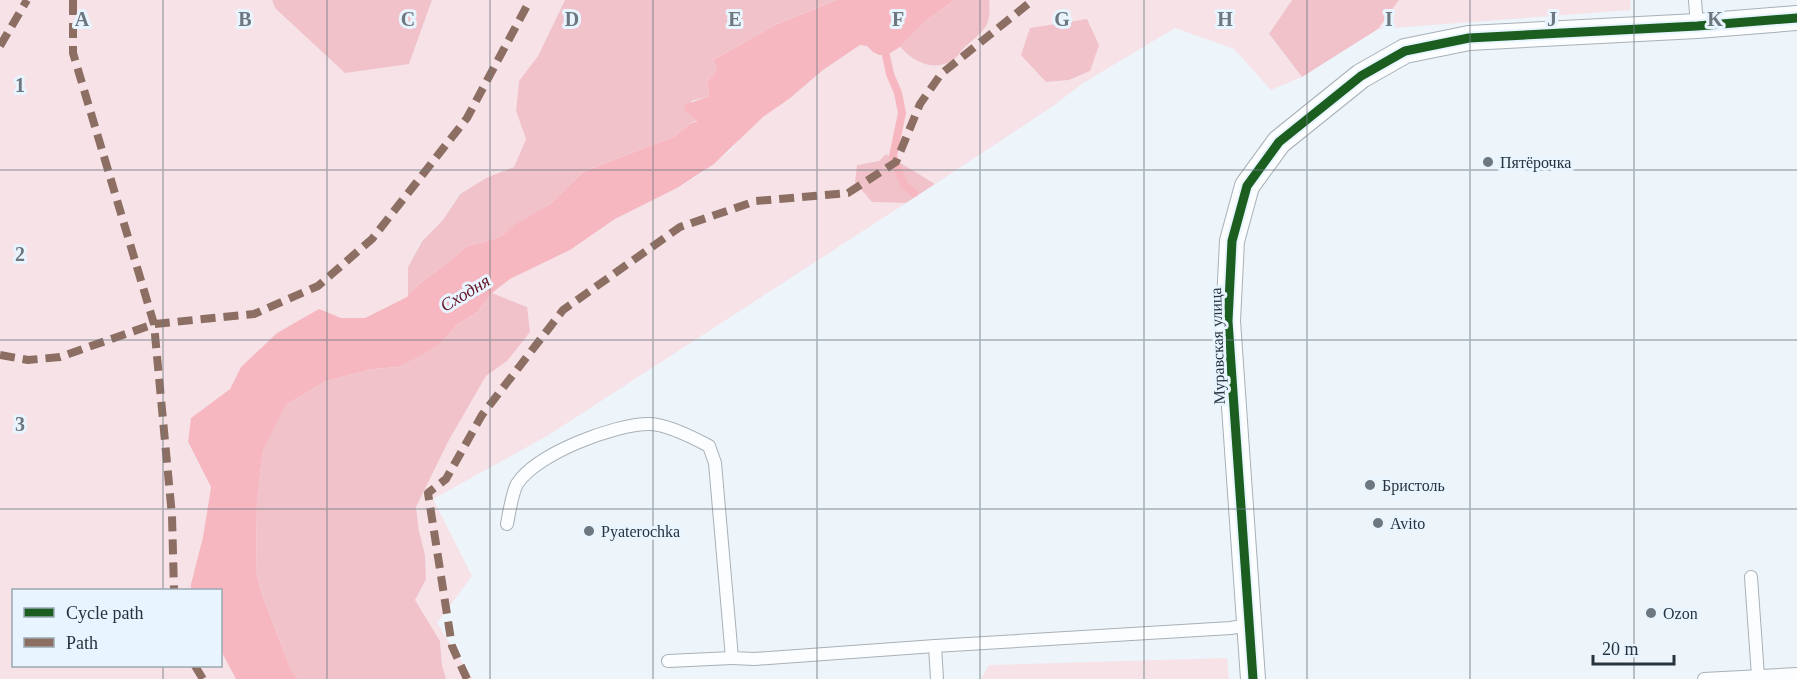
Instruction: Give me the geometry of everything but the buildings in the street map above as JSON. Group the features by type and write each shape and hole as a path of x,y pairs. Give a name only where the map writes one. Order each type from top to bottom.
{"street":[{"name":"Муравская улица","path":"1253,679 1228,321 1232,242 1247,186 1279,141 1361,76 1405,51 1469,38 1697,26 1797,18"}],"lane":[{"path":"1695,0 1697,26"},
{"path":"507,524 517,484 537,464 560,451 602,433 650,424 690,435 709,446 715,463 732,658"},
{"path":"1751,577 1758,676"},
{"path":"668,661 754,659 1248,625"},
{"path":"935,646 937,679"},
{"path":"1704,679 1797,674"}],"shaded area":[{"path":"0,0 272,0 275,8 409,64 432,0 565,0 538,56 519,81 516,111 526,139 514,167 486,178 459,194 443,220 421,241 408,267 408,297 365,318 341,318 319,310 277,333 241,367 230,389 191,418 188,443 211,487 191,589 12,589 12,667 222,667 222,653 236,679 0,679"},
{"path":"272,0 432,0 409,64 345,73 275,8"},
{"path":"565,0 837,0 775,25 713,60 717,67 714,75 707,81 709,96 692,101 686,112 697,120 675,136 583,172 549,205 502,236 467,246 418,285 408,297 408,267 422,241 443,220 460,194 486,178 514,167 526,139 516,111 519,81 538,56"},
{"path":"954,0 989,0 990,9 985,27 955,59 946,64 924,64 911,57 900,47 927,20"},
{"path":"989,0 1292,0 1269,35 1302,77 1271,90 1234,49 1175,28 1083,83 1053,106 935,184 887,154 879,161 857,165 872,202 906,203 547,436 433,499 472,576 437,623 473,679 446,679 440,641 415,600 426,578 425,555 416,507 449,440 486,376 507,361 527,307 492,293 510,279 570,250 615,219 702,173 731,150 741,137 763,117 789,99 823,70 860,45 867,46 873,52 887,54 900,47 911,57 924,64 946,64 955,59 982,32 988,22","holes":["1087,20 1090,71 1069,80 1046,82 1030,28"]},
{"path":"1292,0 1399,0 1378,29 1302,77 1269,34"},
{"path":"1399,0 1630,0 1631,10 1378,29"},
{"path":"1087,19 1099,45 1090,71 1069,80 1046,82 1021,55 1030,28"},
{"path":"886,154 935,184 906,203 872,202 855,182 857,165 879,161"},
{"path":"492,293 527,307 530,332 507,361 486,376 449,440 416,507 425,555 426,579 415,600 440,641 446,679 298,679 291,670 256,573 257,499 263,449 286,405 326,381 373,369 397,367 441,343 457,325 477,312"},
{"path":"1227,658 1229,679 981,679 989,665"}],"water":[{"name":"Сходня","path":"837,0 954,0 927,20 900,47 887,55 879,55 867,46 860,45 823,70 789,99 763,117 714,164 677,188 615,219 570,250 510,279 492,293 477,312 457,325 441,343 418,357 397,367 373,369 326,381 286,405 263,450 257,500 256,573 291,670 298,679 236,679 222,653 222,589 191,589 211,487 188,442 191,418 230,389 241,367 277,333 319,309 341,318 365,318 407,297 418,285 467,246 502,236 516,224 549,205 583,172 675,136 689,124 697,121 686,112 684,105 709,96 707,81 714,75 717,67 713,60 775,25"}],"waterway":[{"path":"884,46 902,113 893,156 904,185 914,193"}],"marked path":[{"path":"0,46 27,0"},
{"path":"73,0 73,53 154,324 172,516 174,589"},
{"path":"0,355 28,360 60,357 154,324 254,314 318,286 372,239 467,118 530,0"},
{"path":"467,679 452,646 428,493 446,479 482,415 563,310 680,227 756,201 848,193 896,162 920,104 941,74 1033,0"},
{"path":"196,667 203,679"}],"cycle path":[{"path":"1253,679 1228,321 1232,241 1247,186 1279,142 1361,76 1405,51 1469,38 1697,26 1797,18"}],"place":[{"name":"Пятёрочка","path":"1488,162"},
{"name":"Бристоль","path":"1370,485"},
{"name":"Avito","path":"1378,523"},
{"name":"Pyaterochka","path":"589,531"},
{"name":"Ozon","path":"1651,613"}]}
